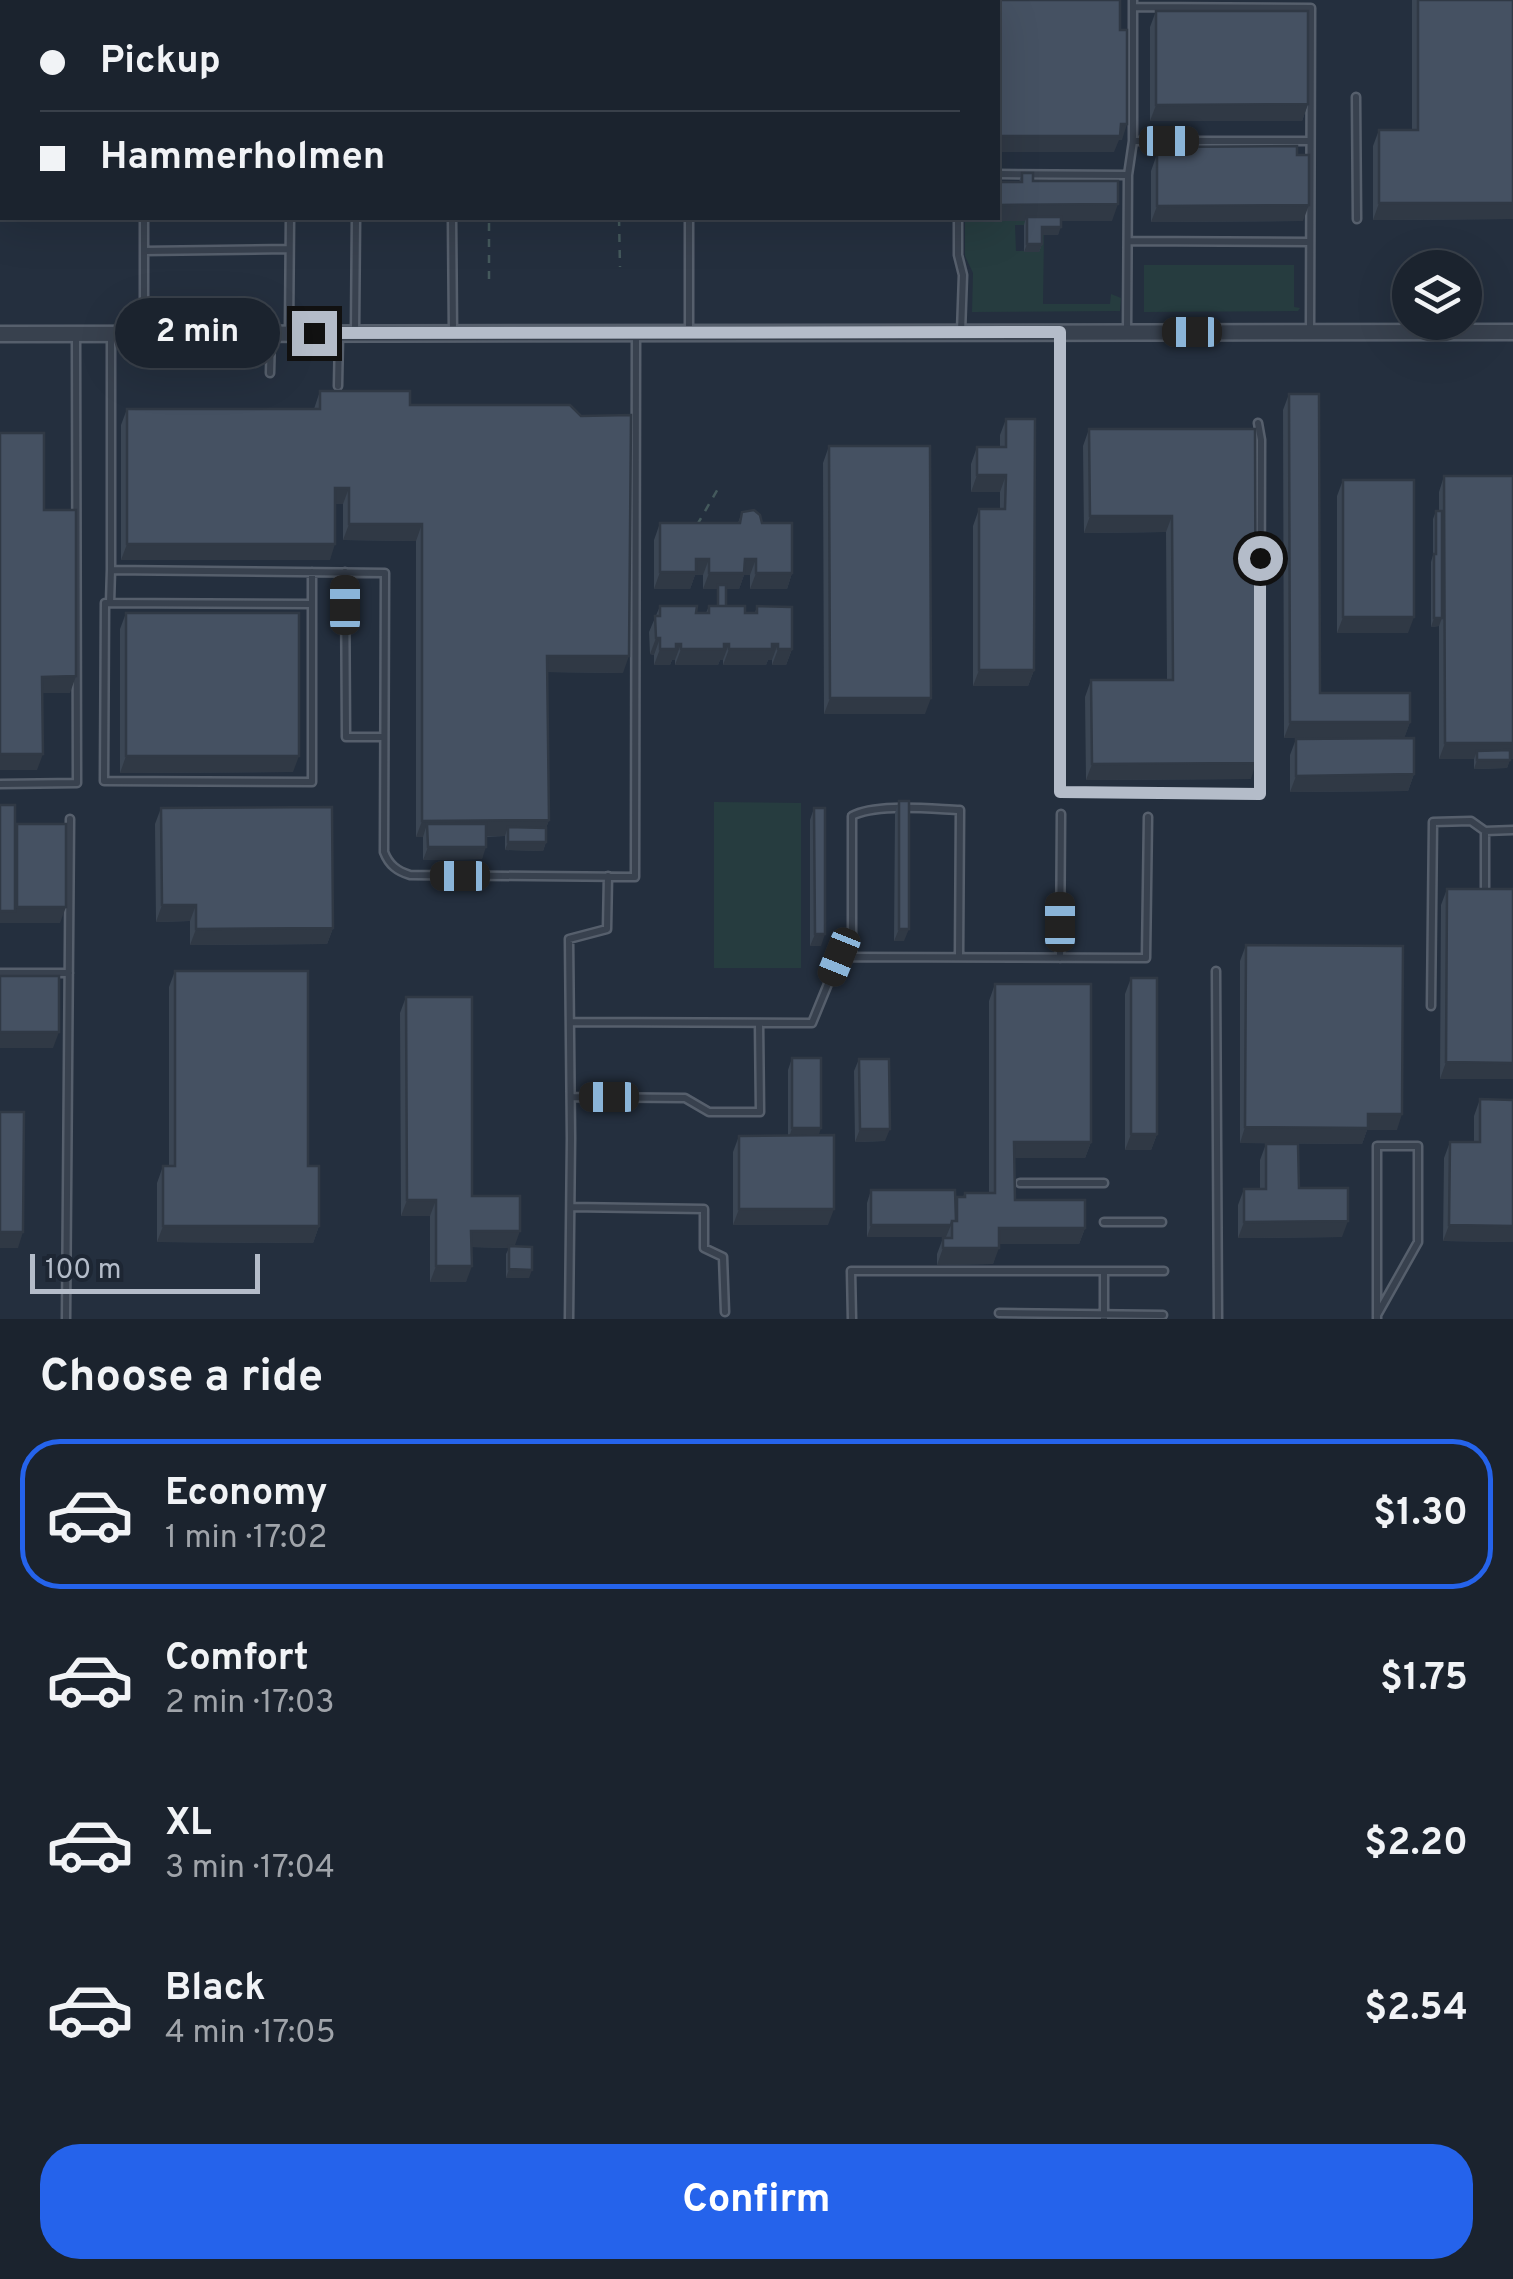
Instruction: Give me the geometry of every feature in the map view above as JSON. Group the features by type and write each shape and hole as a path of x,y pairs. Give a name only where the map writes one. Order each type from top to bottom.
{"street":[{"path":"0,334 1513,332"}],"lane":[{"path":"1127,332 1134,4 1310,8 1310,332"},
{"path":"1356,97 1356,220"},
{"path":"1133,141 1310,141"},
{"path":"1000,174 1128,174"},
{"path":"144,220 144,334"},
{"path":"289,333 290,220"},
{"path":"355,333 356,220"},
{"path":"452,220 453,333"},
{"path":"689,220 689,333"},
{"path":"958,220 958,255 963,275 962,332"},
{"path":"1128,241 1310,242"},
{"path":"144,250 290,248"},
{"path":"1060,332 1060,792 1260,794 1258,423"},
{"path":"270,373 271,333"},
{"path":"338,333 338,386"},
{"path":"111,570 385,572 384,852 388,862 410,875 635,876 636,333"},
{"path":"0,784 77,783 76,334"},
{"path":"110,603 111,334"},
{"path":"312,572 312,604 312,782 104,782 104,603 312,604"},
{"path":"345,572 346,737 384,737"},
{"path":"852,957 852,816 864,809 934,809 960,810 958,957"},
{"path":"1060,958 1061,814"},
{"path":"570,1022 812,1023 839,957 1146,958 1148,817"},
{"path":"66,1319 70,819"},
{"path":"1431,1006 1433,822 1472,821 1485,830 1513,830"},
{"path":"1485,830 1485,897"},
{"path":"569,1319 569,939 607,929 608,876"},
{"path":"1216,971 1218,1319"},
{"path":"0,973 69,973"},
{"path":"571,1097 685,1098 709,1112 760,1112 760,1023"},
{"path":"1377,1146 1418,1146 1418,1242 1377,1317 1377,1146"},
{"path":"1020,1183 1104,1183"},
{"path":"570,1206 704,1209 704,1248 722,1257 725,1312"},
{"path":"1104,1222 1162,1222"},
{"path":"852,1319 851,1271 1164,1272"},
{"path":"1104,1271 1104,1316"},
{"path":"999,1312 1163,1315"}],"path":[{"path":"620,220 620,267"},
{"path":"489,222 489,287"},
{"path":"697,526 719,488"}],"green space":[{"path":"965,221 1037,221 1033,225 1015,225 1016,251 1024,251 1039,235 1044,235 1043,304 1110,304 1111,294 1121,298 1120,311 972,312 973,273 965,256"},
{"path":"1144,265 1294,265 1294,307 1300,308 1144,312"},
{"path":"714,802 801,803 801,968 714,968"}],"building":[{"path":"1000,0 1120,0 1120,30 1127,30 1127,124 1121,124 1120,136 1000,136"},
{"path":"1418,0 1513,0 1513,203 1379,203 1379,130 1418,130"},
{"path":"1156,11 1308,11 1308,104 1156,105"},
{"path":"1297,146 1297,155 1309,155 1309,205 1157,206 1157,154 1170,154 1170,147"},
{"path":"1022,173 1033,173 1033,181 1118,181 1118,204 1000,205 1000,182 1022,182"},
{"path":"1027,217 1061,217 1061,227 1042,227 1042,244 1027,244"},
{"path":"320,391 410,391 410,405 570,405 581,416 631,415 629,656 547,656 549,820 422,821 422,524 349,524 349,488 335,488 335,544 127,544 127,409 320,409"},
{"path":"1289,394 1319,394 1320,693 1410,693 1410,722 1290,722"},
{"path":"1006,419 1035,419 1034,670 979,670 979,509 1005,509 1006,475 977,475 977,447 1006,447"},
{"path":"1089,429 1255,429 1256,763 1092,764 1091,680 1173,680 1172,516 1090,516"},
{"path":"0,433 44,433 44,510 76,510 76,676 42,677 43,754 0,754"},
{"path":"829,446 930,446 931,698 830,698"},
{"path":"1444,476 1513,476 1513,743 1445,743"},
{"path":"1343,480 1414,480 1414,617 1343,617"},
{"path":"754,510 762,523 792,523 792,573 756,573 756,559 745,559 744,573 709,573 709,559 696,559 696,572 660,572 660,523 740,523 742,512"},
{"path":"1436,511 1442,511 1442,618 1434,618"},
{"path":"718,585 726,585 726,606 718,606"},
{"path":"660,606 697,606 696,613 709,613 709,606 745,606 745,613 757,613 757,606 792,607 792,649 778,649 778,644 772,644 772,649 729,649 729,644 724,644 724,649 681,649 681,644 676,644 676,649 660,649 655,616 660,616"},
{"path":"126,613 299,613 299,756 126,756"},
{"path":"1414,738 1414,774 1296,776 1296,739"},
{"path":"1510,750 1510,760 1477,760 1477,751"},
{"path":"899,801 909,801 909,929 899,929"},
{"path":"0,805 15,805 15,911 0,911"},
{"path":"332,807 333,928 196,929 196,905 162,905 161,808"},
{"path":"814,808 825,808 825,934 815,934"},
{"path":"17,824 66,824 66,907 17,907"},
{"path":"427,824 486,824 486,847 428,847"},
{"path":"508,827 546,828 546,842 508,842"},
{"path":"1447,889 1513,889 1513,1063 1446,1062"},
{"path":"1246,945 1403,946 1402,1114 1368,1114 1368,1128 1245,1127"},
{"path":"175,971 308,971 308,1166 319,1166 319,1226 163,1226 163,1166 175,1166"},
{"path":"0,976 59,976 59,1032 0,1032"},
{"path":"1131,978 1157,978 1157,1134 1131,1134"},
{"path":"995,984 1091,984 1091,1142 1014,1142 1015,1200 1085,1200 1085,1228 999,1228 999,1248 943,1248 943,1238 952,1238 952,1221 957,1221 957,1197 965,1197 965,1193 995,1193"},
{"path":"406,997 472,997 472,1196 520,1196 520,1231 471,1231 472,1266 436,1266 436,1200 407,1200"},
{"path":"792,1058 821,1058 821,1128 792,1128"},
{"path":"859,1059 889,1059 890,1129 860,1129"},
{"path":"1480,1099 1513,1100 1513,1226 1449,1225 1450,1142 1480,1142"},
{"path":"0,1112 24,1112 23,1232 0,1232"},
{"path":"834,1135 834,1209 739,1209 739,1136"},
{"path":"1266,1144 1298,1144 1299,1188 1348,1188 1348,1221 1244,1222 1244,1189 1266,1189"},
{"path":"871,1190 955,1190 956,1221 951,1225 871,1225"},
{"path":"509,1246 532,1247 532,1270 509,1269"}],"route":[{"path":"314,333 1060,332 1060,792 1260,794 1260,558"}]}
